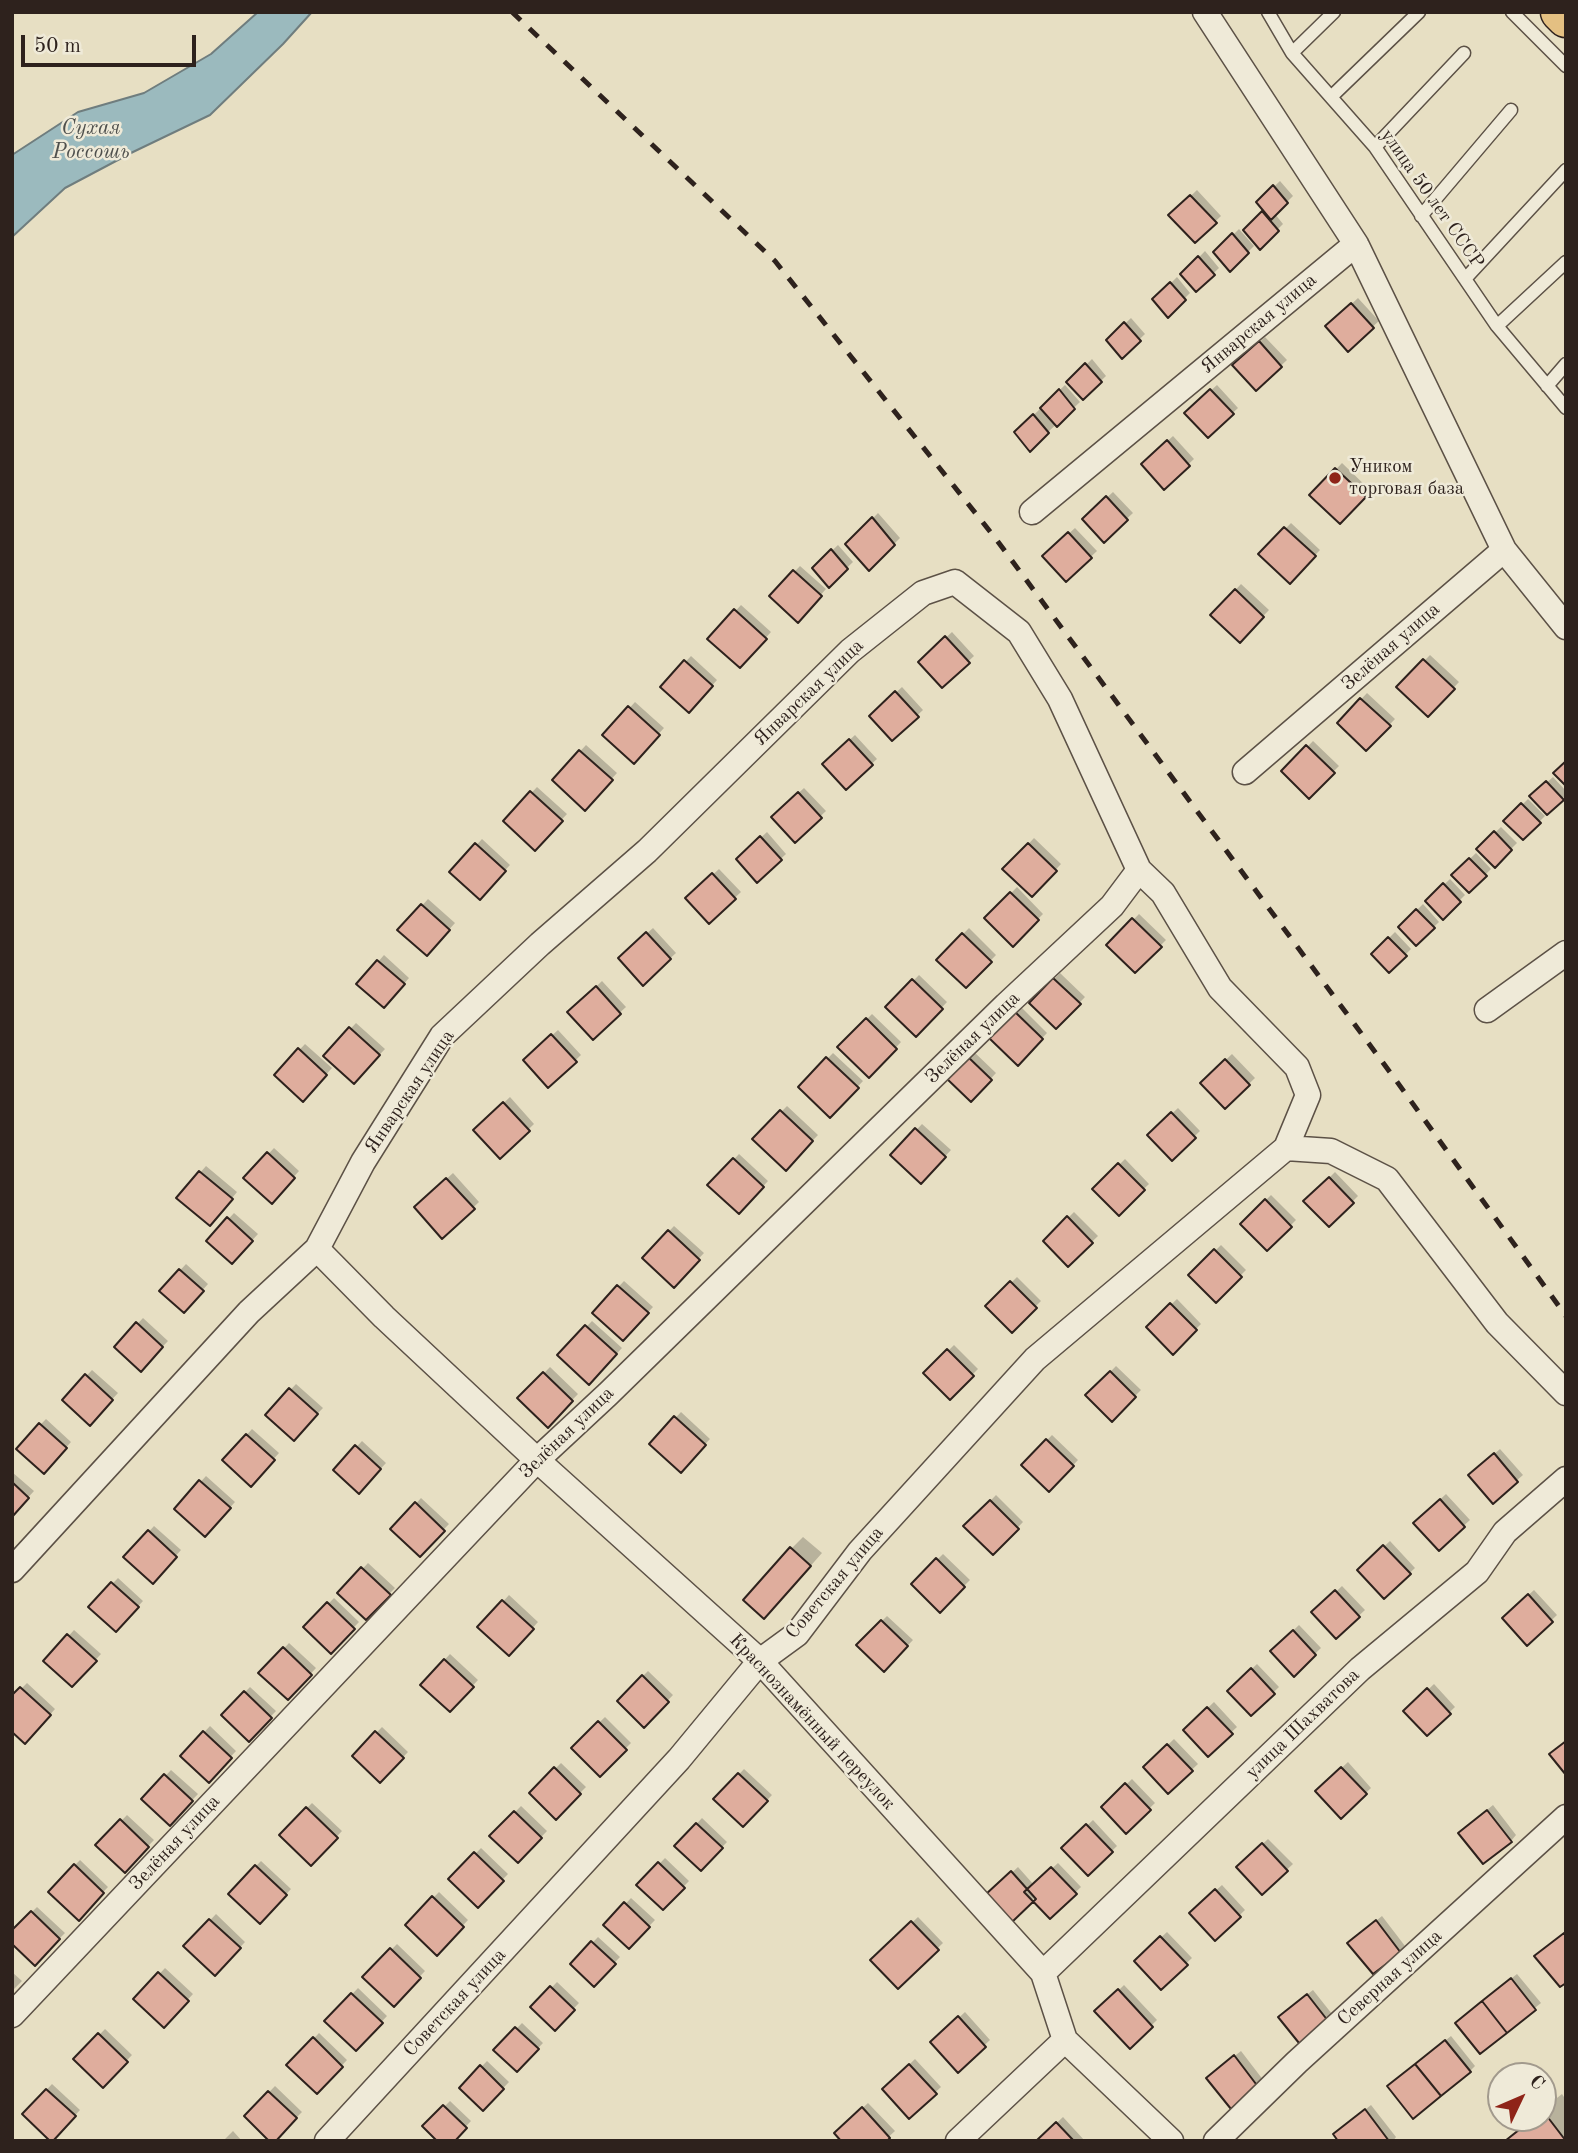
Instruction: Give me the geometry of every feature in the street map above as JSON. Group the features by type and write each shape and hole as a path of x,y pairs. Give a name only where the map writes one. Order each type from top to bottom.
{"main road":[{"path":"1560,12 1566,18"}],"street":[{"path":"1205,12 1356,244 1504,550 1566,627"},
{"name":"Январская улица","path":"1032,512 1356,244"},
{"name":"Зелёная улица","path":"1245,772 1504,550"},
{"name":"Январская улица","path":"12,1570 249,1312 317,1249 363,1162 442,1036 540,944 647,850 850,651 922,593 955,582 1019,632 1060,699 1139,870"},
{"path":"1139,870 1163,893 1220,988 1297,1067 1308,1095 1286,1148 1331,1151 1387,1179 1497,1323 1566,1393"},
{"name":"Зелёная улица","path":"12,2015 537,1460 1006,1005 1112,906 1139,870"},
{"path":"1487,1010 1566,953"},
{"name":"Советская улица","path":"327,2141 679,1759 760,1661 797,1634 860,1551 1035,1359 1286,1148"},
{"name":"Краснознамённый переулок","path":"317,1249 384,1317 537,1460 760,1661 1043,1973 1065,2040 1171,2141"},
{"name":"улица Шахватова","path":"1043,1973 1360,1669 1477,1572 1505,1532 1566,1479"},
{"name":"Северная улица","path":"1216,2141 1297,2062 1566,1817"},
{"path":"958,2141 1065,2040"}],"lane":[{"name":"улица 50 лет СССР","path":"1268,12 1292,53 1375,147 1497,326 1566,408"},
{"path":"1292,53 1334,12"},
{"path":"1331,97 1419,12"},
{"path":"1512,12 1566,66"},
{"path":"1375,147 1464,53"},
{"path":"1421,216 1511,110"},
{"path":"1465,279 1566,170"},
{"path":"1497,326 1566,262"},
{"path":"1547,386 1566,365"}],"water":[{"name":"Сухая Россошь","path":"258,12 312,12 210,115 65,188 12,237 12,155 78,112 144,93 211,54"}],"building":[{"path":"1273,185 1288,203 1271,220 1256,202"},
{"path":"1190,195 1217,223 1195,243 1168,215"},
{"path":"1262,211 1279,231 1260,250 1243,230"},
{"path":"1232,233 1249,253 1230,272 1213,252"},
{"path":"1198,256 1215,275 1196,292 1180,274"},
{"path":"1170,282 1186,300 1168,318 1152,299"},
{"path":"1351,303 1374,328 1348,352 1325,326"},
{"path":"1124,322 1141,341 1122,359 1106,340"},
{"path":"1259,341 1282,367 1256,391 1232,365"},
{"path":"1085,363 1102,382 1083,400 1066,382"},
{"path":"1059,389 1075,409 1057,427 1040,408"},
{"path":"1210,389 1234,414 1208,438 1184,413"},
{"path":"1033,414 1049,433 1030,452 1014,432"},
{"path":"1167,440 1190,466 1164,490 1141,464"},
{"path":"1335,468 1366,497 1340,524 1309,495"},
{"path":"1106,496 1128,520 1104,543 1082,519"},
{"path":"872,517 895,545 869,571 845,544"},
{"path":"1284,527 1316,556 1290,584 1258,554"},
{"path":"1068,532 1092,558 1066,582 1042,556"},
{"path":"831,549 848,569 829,588 812,568"},
{"path":"793,570 822,596 798,623 769,596"},
{"path":"1235,589 1264,617 1240,643 1210,615"},
{"path":"734,609 767,639 740,668 707,639"},
{"path":"945,636 970,663 942,688 918,662"},
{"path":"1423,659 1455,689 1428,717 1396,687"},
{"path":"684,660 713,686 689,713 660,687"},
{"path":"895,691 919,717 892,741 869,716"},
{"path":"1360,698 1391,726 1366,751 1337,723"},
{"path":"628,706 660,735 634,764 602,735"},
{"path":"849,739 873,765 846,790 822,764"},
{"path":"1306,745 1335,773 1309,799 1281,771"},
{"path":"579,750 613,780 585,811 552,780"},
{"path":"1566,761 1566,786 1553,773"},
{"path":"1546,781 1564,800 1547,815 1529,796"},
{"path":"530,791 563,821 535,851 503,821"},
{"path":"798,792 822,818 795,843 771,817"},
{"path":"1521,803 1541,823 1523,840 1503,821"},
{"path":"1494,831 1512,850 1495,868 1476,849"},
{"path":"760,836 782,860 757,883 736,859"},
{"path":"475,843 506,871 480,900 449,872"},
{"path":"1028,843 1057,871 1032,897 1002,869"},
{"path":"1469,858 1487,876 1469,893 1451,875"},
{"path":"712,873 736,899 709,924 685,898"},
{"path":"1443,883 1461,902 1443,920 1425,901"},
{"path":"1010,892 1039,920 1013,947 984,918"},
{"path":"421,904 450,930 427,956 397,930"},
{"path":"1416,909 1435,928 1416,946 1398,927"},
{"path":"1132,918 1162,947 1135,973 1106,945"},
{"path":"646,932 671,959 643,986 618,958"},
{"path":"962,933 992,962 966,988 936,960"},
{"path":"1388,937 1407,956 1389,973 1371,954"},
{"path":"377,960 405,984 384,1008 356,984"},
{"path":"1053,978 1081,1004 1056,1029 1029,1003"},
{"path":"912,979 943,1009 916,1037 885,1007"},
{"path":"596,986 621,1014 593,1040 567,1012"},
{"path":"1013,1010 1043,1039 1018,1066 988,1037"},
{"path":"866,1018 897,1049 869,1078 837,1047"},
{"path":"349,1027 380,1055 354,1084 323,1056"},
{"path":"551,1034 577,1062 548,1088 523,1060"},
{"path":"298,1048 327,1075 303,1102 274,1075"},
{"path":"966,1055 992,1080 971,1102 944,1076"},
{"path":"826,1057 859,1088 830,1118 798,1087"},
{"path":"1225,1059 1250,1085 1225,1109 1200,1083"},
{"path":"503,1102 530,1131 500,1159 473,1130"},
{"path":"780,1110 813,1141 786,1171 752,1139"},
{"path":"1171,1112 1196,1138 1172,1161 1147,1135"},
{"path":"915,1128 946,1157 921,1184 890,1155"},
{"path":"267,1152 295,1178 272,1204 243,1178"},
{"path":"733,1158 764,1187 739,1214 707,1185"},
{"path":"1118,1163 1145,1190 1119,1216 1092,1189"},
{"path":"199,1171 233,1199 210,1226 176,1198"},
{"path":"1329,1177 1354,1203 1329,1227 1303,1201"},
{"path":"446,1178 475,1209 442,1239 414,1207"},
{"path":"1265,1199 1292,1227 1267,1251 1240,1224"},
{"path":"1067,1216 1093,1243 1068,1267 1043,1241"},
{"path":"227,1217 253,1241 232,1264 206,1241"},
{"path":"668,1230 700,1260 674,1288 642,1258"},
{"path":"1214,1249 1242,1277 1216,1303 1188,1275"},
{"path":"179,1269 204,1291 184,1313 159,1291"},
{"path":"1010,1281 1037,1308 1012,1333 985,1306"},
{"path":"617,1285 649,1313 623,1341 592,1313"},
{"path":"1170,1303 1197,1330 1173,1355 1146,1327"},
{"path":"136,1322 163,1347 141,1372 114,1347"},
{"path":"585,1325 617,1354 589,1385 557,1355"},
{"path":"947,1349 974,1376 950,1400 923,1373"},
{"path":"1110,1371 1136,1397 1112,1422 1085,1395"},
{"path":"543,1372 573,1401 548,1428 517,1398"},
{"path":"85,1374 113,1400 90,1426 62,1400"},
{"path":"289,1388 318,1414 294,1441 265,1415"},
{"path":"674,1416 706,1445 681,1473 649,1444"},
{"path":"39,1423 67,1448 44,1474 16,1449"},
{"path":"246,1434 275,1460 251,1487 222,1460"},
{"path":"1046,1439 1074,1466 1049,1492 1021,1465"},
{"path":"355,1445 381,1469 359,1494 333,1470"},
{"path":"1494,1453 1518,1482 1493,1504 1468,1475"},
{"path":"199,1480 231,1508 205,1537 174,1509"},
{"path":"12,1482 29,1498 12,1517"},
{"path":"1440,1499 1465,1527 1439,1551 1413,1523"},
{"path":"990,1500 1019,1529 993,1555 963,1526"},
{"path":"415,1502 445,1531 420,1557 390,1529"},
{"path":"148,1530 177,1557 153,1584 123,1557"},
{"path":"1383,1545 1411,1574 1384,1599 1357,1570"},
{"path":"790,1547 811,1566 764,1619 743,1600"},
{"path":"936,1558 965,1587 940,1613 911,1584"},
{"path":"361,1567 391,1595 366,1620 337,1593"},
{"path":"111,1582 139,1607 116,1632 88,1607"},
{"path":"1335,1590 1360,1617 1336,1639 1311,1612"},
{"path":"1528,1594 1553,1622 1527,1646 1502,1618"},
{"path":"502,1600 534,1629 509,1656 477,1627"},
{"path":"327,1602 355,1629 331,1654 303,1627"},
{"path":"881,1620 908,1646 884,1672 856,1645"},
{"path":"1293,1630 1316,1655 1294,1677 1270,1651"},
{"path":"67,1634 97,1661 72,1687 43,1661"},
{"path":"283,1647 312,1675 288,1700 258,1673"},
{"path":"444,1659 474,1687 450,1712 420,1685"},
{"path":"1251,1668 1275,1694 1251,1716 1227,1691"},
{"path":"642,1675 669,1702 644,1728 617,1701"},
{"path":"20,1687 51,1715 25,1744 12,1732 12,1695"},
{"path":"1427,1688 1451,1714 1427,1736 1403,1711"},
{"path":"244,1691 272,1718 249,1742 221,1715"},
{"path":"1207,1707 1233,1734 1208,1757 1183,1730"},
{"path":"598,1721 627,1750 600,1777 571,1748"},
{"path":"203,1731 232,1758 209,1783 180,1756"},
{"path":"375,1731 404,1758 380,1783 352,1756"},
{"path":"1566,1741 1566,1775 1549,1754"},
{"path":"1167,1744 1193,1771 1168,1794 1143,1767"},
{"path":"554,1767 581,1794 556,1820 529,1793"},
{"path":"1341,1767 1367,1794 1341,1819 1315,1791"},
{"path":"738,1773 768,1801 743,1827 713,1799"},
{"path":"164,1774 193,1801 170,1826 141,1799"},
{"path":"1125,1783 1151,1810 1126,1834 1101,1807"},
{"path":"306,1807 338,1838 311,1866 279,1835"},
{"path":"1487,1810 1512,1842 1483,1864 1458,1833"},
{"path":"514,1811 542,1838 518,1863 489,1836"},
{"path":"120,1819 149,1847 125,1873 95,1845"},
{"path":"696,1823 723,1848 701,1871 674,1846"},
{"path":"1086,1824 1113,1852 1088,1876 1061,1848"},
{"path":"1262,1843 1288,1871 1262,1895 1236,1867"},
{"path":"474,1852 504,1881 478,1908 448,1879"},
{"path":"658,1862 685,1888 663,1910 636,1885"},
{"path":"74,1864 104,1893 79,1921 48,1892"},
{"path":"255,1865 287,1895 260,1924 228,1894"},
{"path":"1051,1867 1077,1894 1050,1919 1024,1892"},
{"path":"1011,1871 1036,1899 1011,1923 985,1895"},
{"path":"1215,1889 1241,1917 1215,1941 1189,1913"},
{"path":"432,1896 464,1927 437,1956 405,1925"},
{"path":"624,1902 650,1927 629,1949 603,1925"},
{"path":"31,1911 60,1939 35,1966 12,1944 12,1930"},
{"path":"209,1919 241,1948 215,1976 183,1946"},
{"path":"1376,1920 1401,1953 1373,1974 1347,1943"},
{"path":"911,1921 939,1950 898,1989 870,1960"},
{"path":"1564,1933 1566,1983 1560,1987 1534,1956"},
{"path":"1160,1936 1188,1965 1161,1990 1134,1961"},
{"path":"591,1941 616,1964 594,1987 570,1964"},
{"path":"390,1948 421,1978 394,2007 362,1977"},
{"path":"158,1972 189,2001 164,2028 133,1999"},
{"path":"1511,1978 1536,2010 1507,2033 1482,2001"},
{"path":"550,1986 575,2010 555,2031 530,2007"},
{"path":"1118,1989 1153,2027 1130,2049 1094,2011"},
{"path":"351,1993 383,2023 356,2051 324,2021"},
{"path":"1307,1994 1332,2026 1303,2048 1278,2017"},
{"path":"1482,2001 1507,2033 1480,2054 1455,2023"},
{"path":"958,2016 986,2047 958,2073 930,2042"},
{"path":"515,2027 539,2049 517,2072 493,2050"},
{"path":"98,2033 128,2062 103,2088 73,2059"},
{"path":"313,2037 343,2067 317,2094 286,2065"},
{"path":"1445,2040 1471,2072 1441,2096 1415,2064"},
{"path":"1234,2055 1259,2088 1231,2109 1206,2078"},
{"path":"909,2064 937,2094 909,2119 882,2089"},
{"path":"1415,2064 1441,2096 1413,2119 1387,2086"},
{"path":"480,2065 504,2089 483,2111 459,2088"},
{"path":"46,2089 76,2116 53,2141 22,2114"},
{"path":"268,2091 297,2118 276,2141 269,2141 244,2116"},
{"path":"443,2105 467,2128 455,2141 437,2141 422,2126"},
{"path":"862,2107 890,2138 887,2141 841,2141 834,2133"},
{"path":"1365,2109 1389,2141 1338,2141 1333,2134"},
{"path":"1056,2122 1074,2141 1036,2141"},
{"path":"1557,2129 1566,2141 1505,2141 1516,2132 1557,2132"}],"railway":[{"path":"512,12 775,261 996,539 1395,1079 1566,1316"}],"place":[{"name":"Уником торговая база","path":"1335,478"}]}
